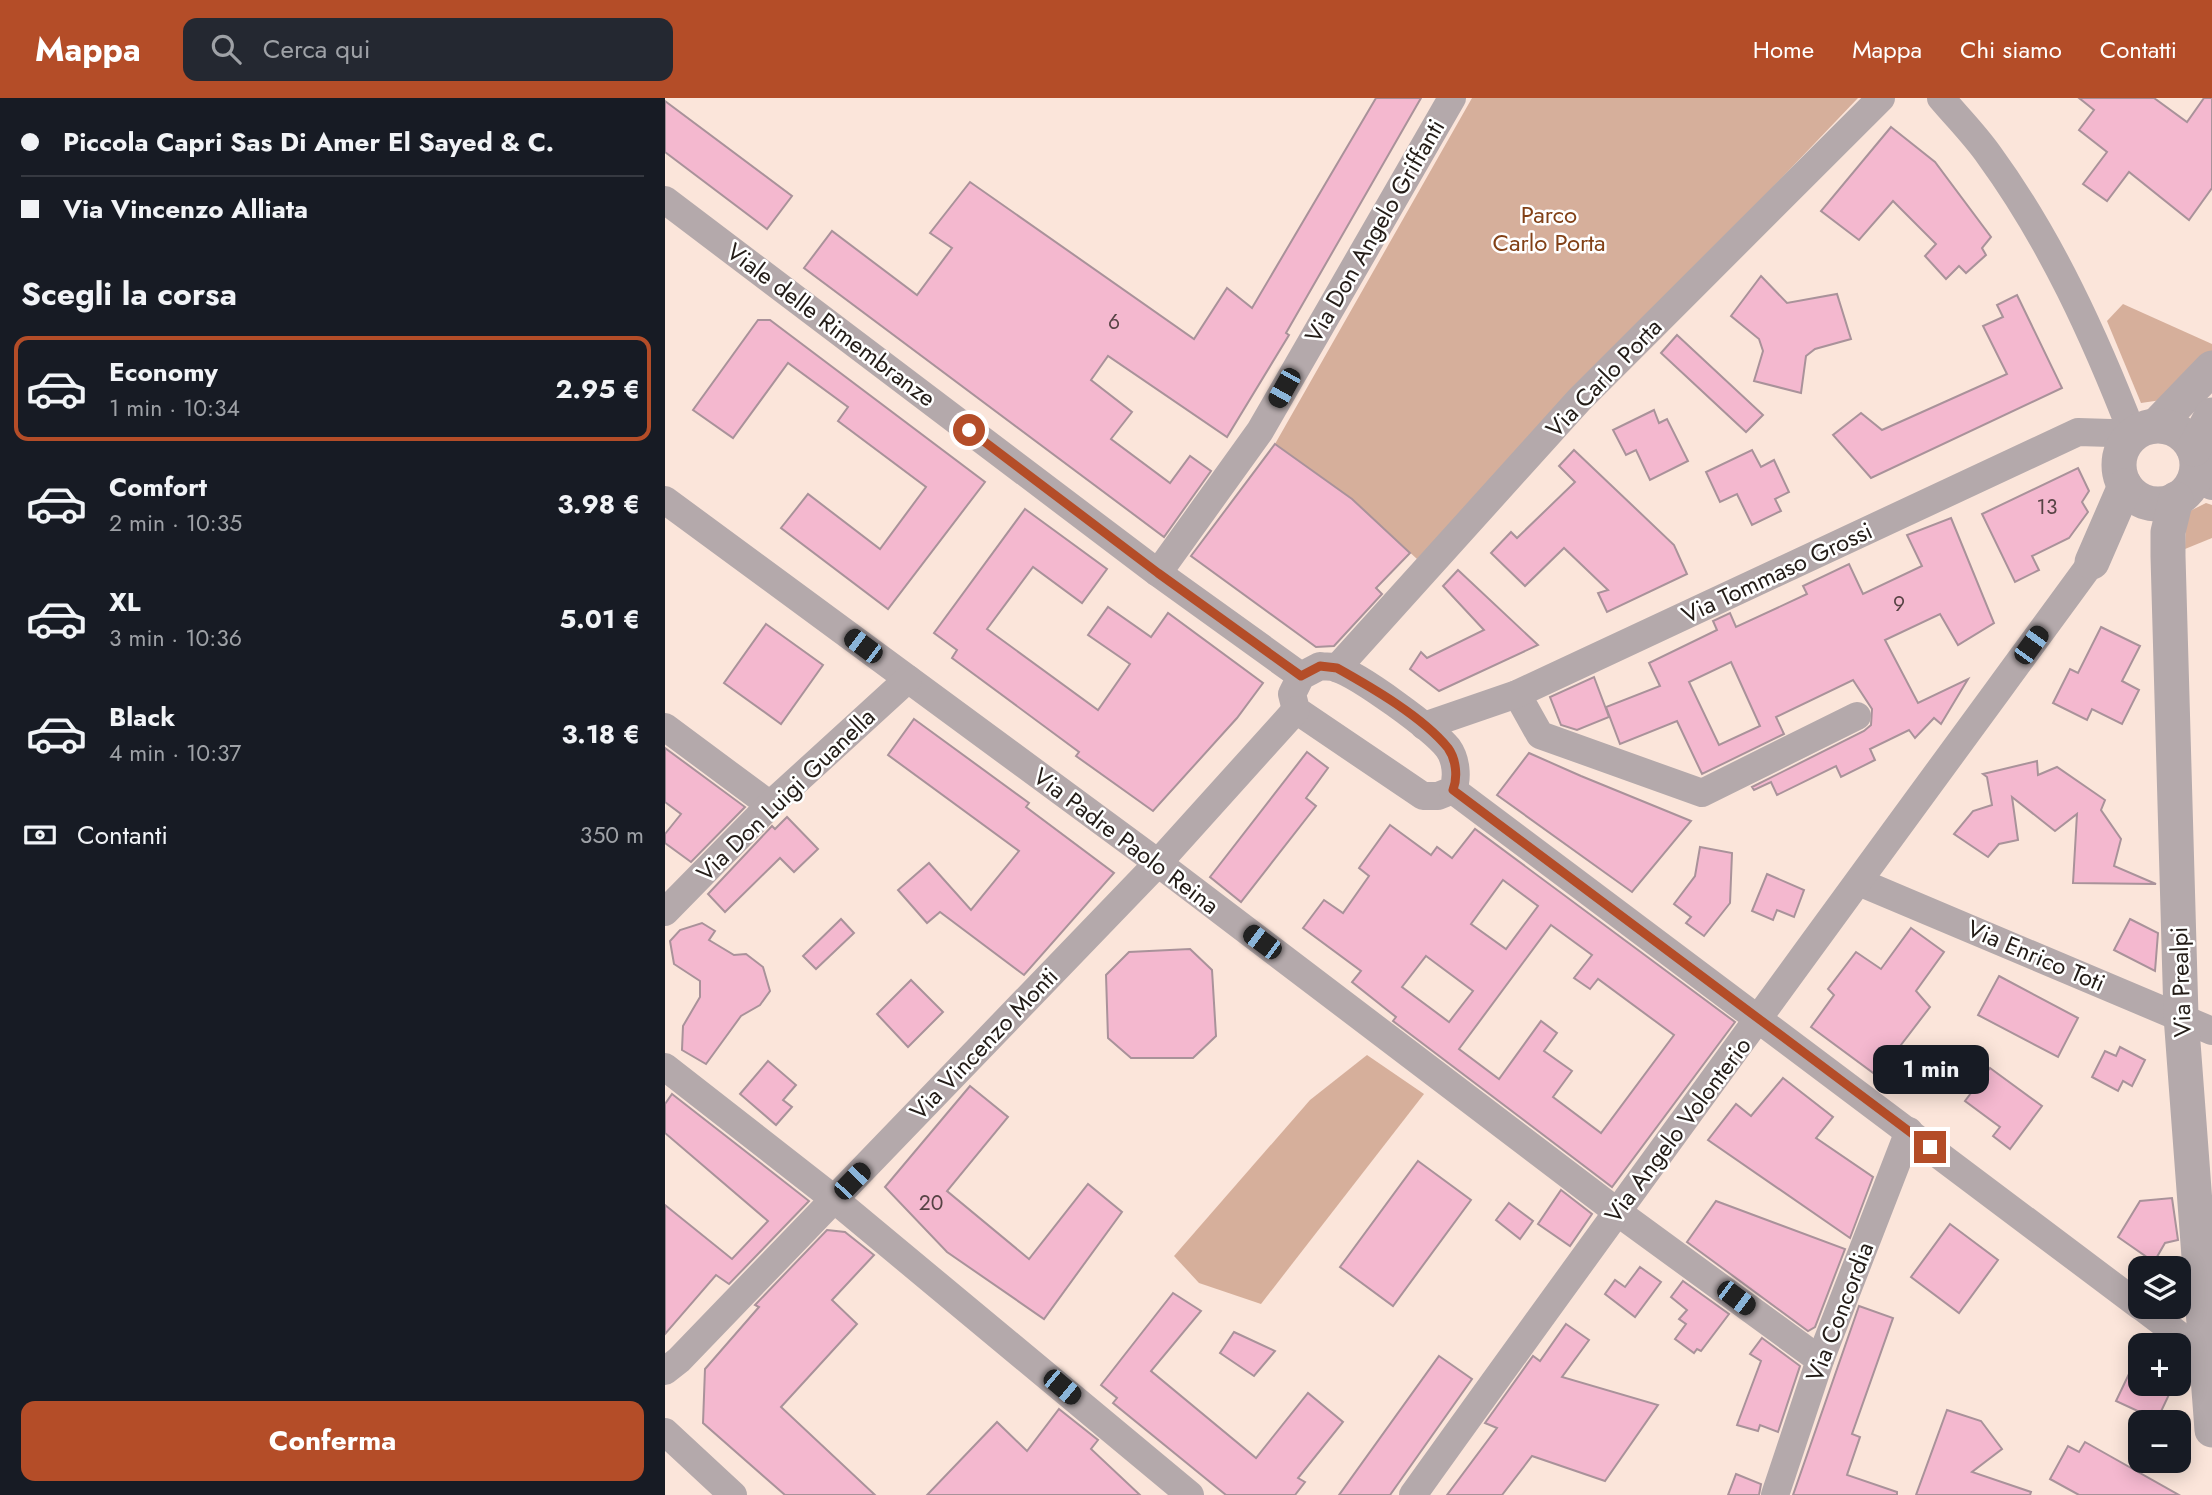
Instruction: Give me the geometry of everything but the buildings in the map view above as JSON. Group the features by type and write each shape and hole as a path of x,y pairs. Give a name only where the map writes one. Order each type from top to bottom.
{"street":[{"name":"Via Don Angelo Griffanti","path":"1158,573 1260,431 1452,98"},
{"name":"Via Carlo Porta","path":"1337,668 1579,400 1881,98"},
{"path":"1941,98 1989,155 2049,247 2138,435"},
{"name":"Viale delle Rimembranze","path":"665,200 1158,573 1301,676"},
{"path":"2138,435 2212,368"},
{"name":"Via Angelo Volonterio","path":"1413,1495 1616,1211 1760,1019 2092,562 2171,492 2212,415"},
{"path":"2138,435 2179,431 2171,492"},
{"name":"Via Tommaso Grossi","path":"1425,726 1517,695 2078,432 2138,435"},
{"name":"Via Prealpi","path":"2138,435 2119,467 2171,492 2181,1016 2209,1358 2212,1430"},
{"name":"Via Padre Paolo Reina","path":"665,500 1158,863 1616,1211 1821,1360"},
{"path":"1320,666 1337,668 1425,726 1449,749 1455,768 1453,790 1438,796 1423,796 1296,709 1292,694 1301,676 1320,666"},
{"name":"Via Don Luigi Guanella","path":"665,912 770,805 908,679"},
{"path":"1517,695 1540,735 1702,793 1857,716"},
{"name":"Via Vincenzo Monti","path":"665,1371 679,1360 1158,863 1296,709"},
{"path":"665,727 770,805"},
{"path":"1453,790 2128,1297"},
{"name":"Via Enrico Toti","path":"1859,882 2212,1031"},
{"path":"665,1067 834,1199 1190,1495"},
{"name":"Via Concordia","path":"1775,1495 1821,1360 1909,1131"},
{"path":"2157,1319 2209,1358"},
{"path":"665,1432 733,1495"}],"green space":[{"name":"Parco Carlo Porta","path":"1472,98 1858,98 1417,559 1352,499 1275,444"},
{"path":"2123,304 2212,344 2212,360 2175,398 2141,403 2107,321"},
{"path":"2206,503 2212,505 2212,538 2185,549 2186,513"},
{"path":"1367,1055 1424,1094 1261,1304 1199,1283 1174,1256 1310,1100"}],"route":[{"path":"969,430 1158,573 1301,676 1320,666 1337,668 1425,726 1449,749 1455,768 1453,790 1930,1147"}]}
